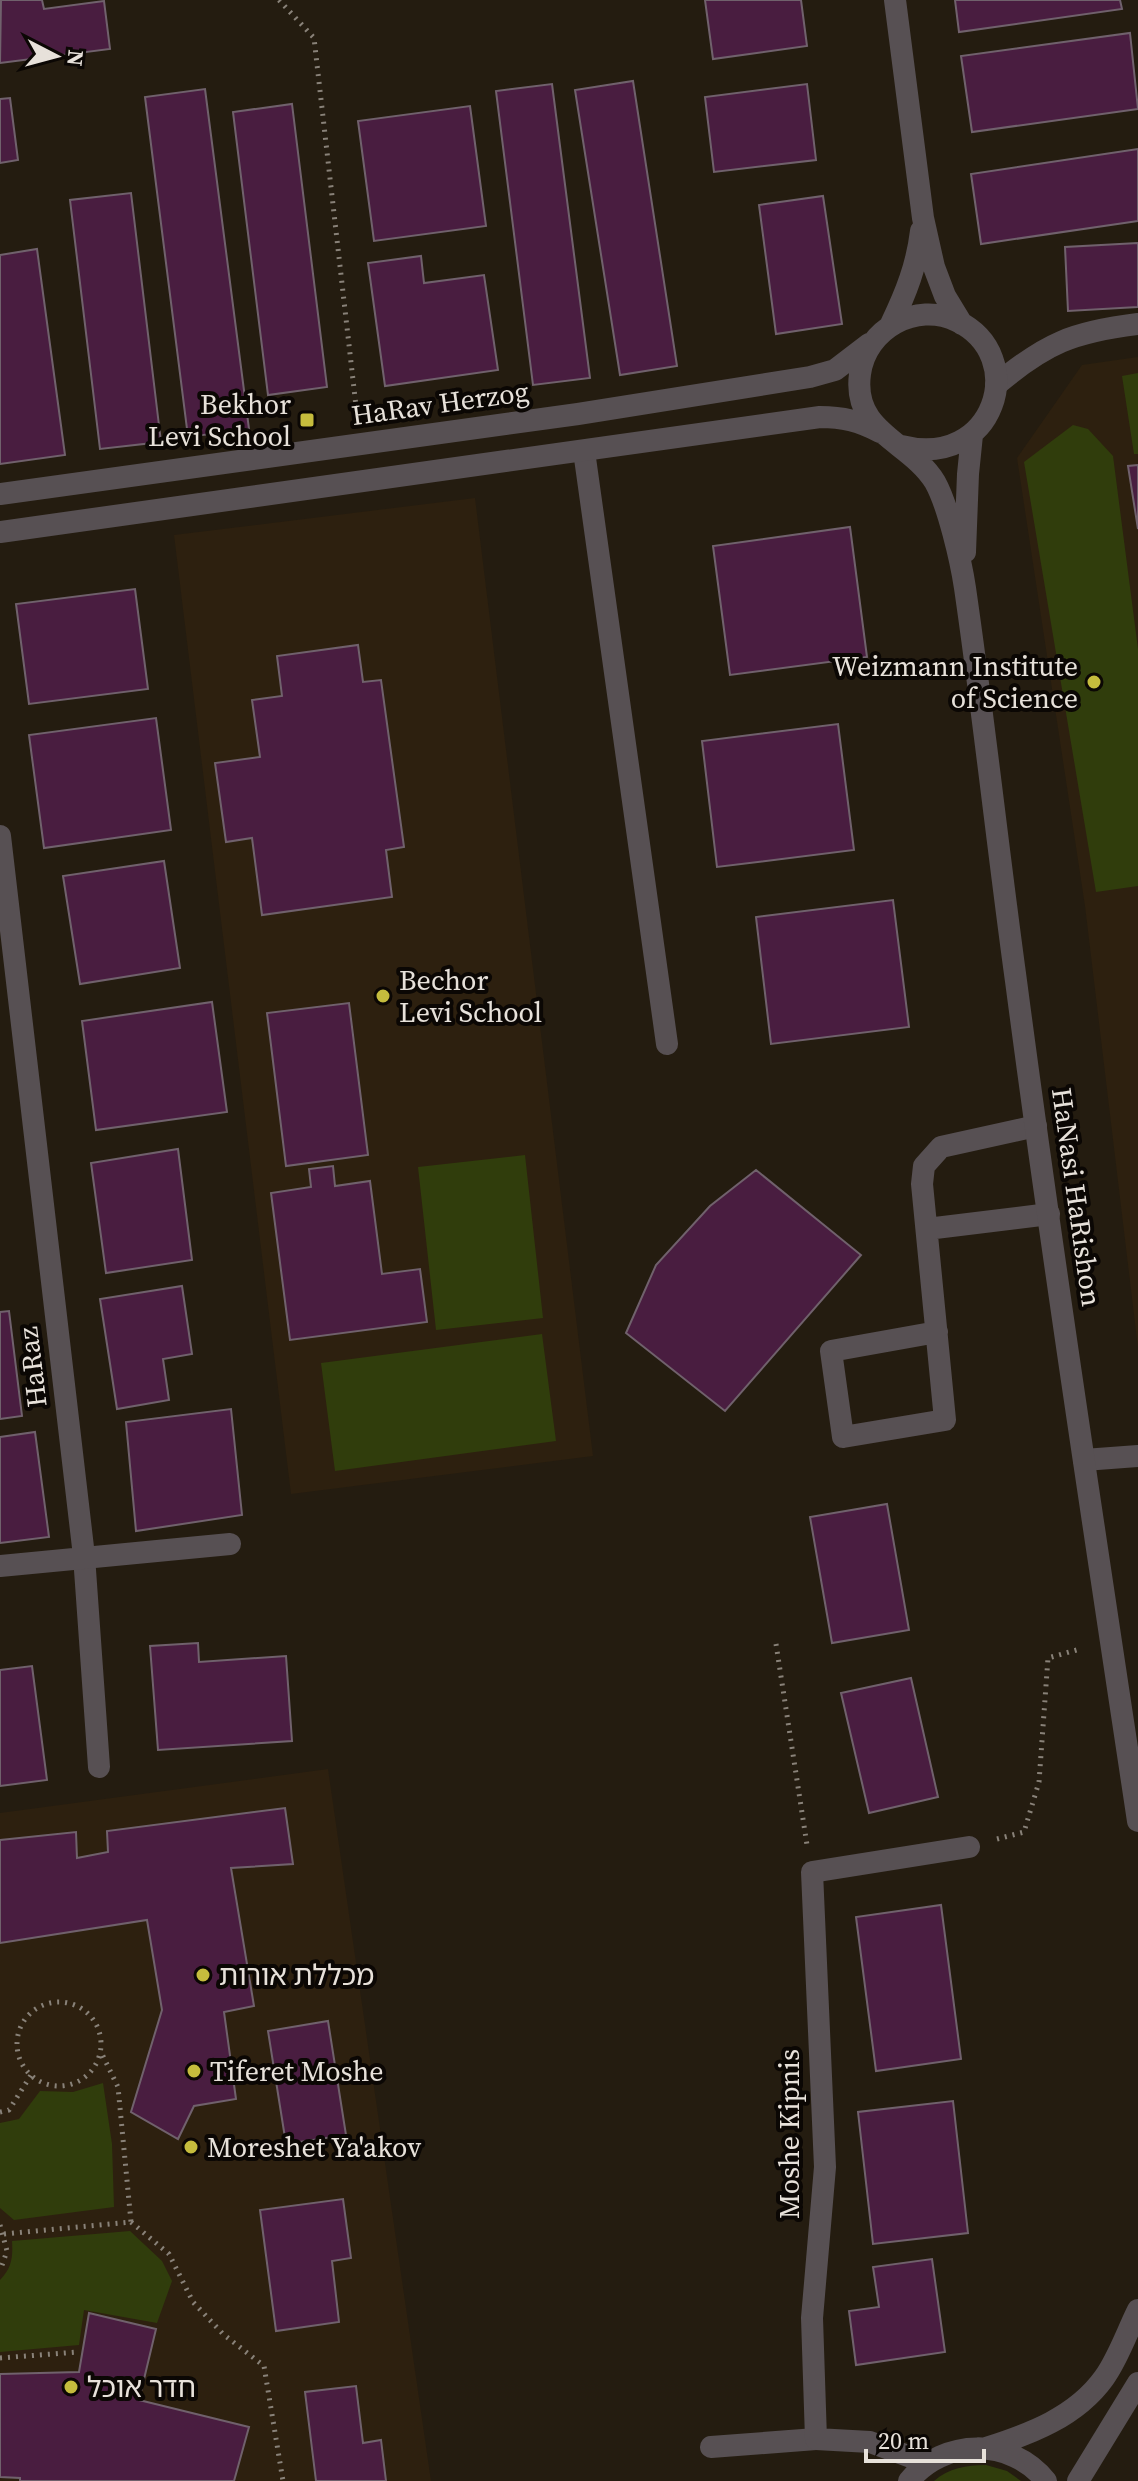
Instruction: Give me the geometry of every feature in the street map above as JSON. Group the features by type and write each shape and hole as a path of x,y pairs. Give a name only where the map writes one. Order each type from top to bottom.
{"street":[{"name":"HaNasi HaRishon","path":"895,0 923,218 934,267 945,296 962,324 985,345 994,364 996,385 993,403 985,420 972,435 964,581"},
{"name":"HaNasi HaRishon","path":"923,218 918,257 910,285 864,356 860,377 861,398 868,418 935,483 946,509 964,581 1036,1126 1138,1821"},
{"path":"883,331 912,316 933,314 962,324"},
{"path":"996,385 1028,357 1056,342 1101,328 1138,324"},
{"name":"HaRav Herzog","path":"0,494 578,414 810,377 835,370 856,357 883,331"},
{"path":"0,532 820,417 843,417 861,422 891,440 919,451 938,451 972,435"},
{"path":"584,451 667,1044"},
{"name":"HaRaz","path":"0,836 84,1556 99,1767"},
{"path":"937,1332 831,1351 843,1437 945,1420 937,1332 927,1229 922,1184 924,1166 941,1147 1036,1126"},
{"path":"927,1229 1049,1214"},
{"path":"1084,1460 1138,1456"},
{"path":"0,1566 230,1544"},
{"path":"812,1872 969,1847"},
{"name":"Moshe Kipnis","path":"812,1872 825,2167 812,2318 816,2439"},
{"path":"711,2447 816,2439 870,2442 914,2476 955,2451 986,2448 1021,2437 1068,2414 1105,2377 1138,2310"},
{"path":"1078,2481 1138,2383"},
{"path":"1110,2425 1138,2393"},
{"path":"986,2448 1021,2459 1046,2481"}],"path":[{"path":"279,0 314,38 360,444"},
{"path":"969,1847 1024,1832 1039,1782 1048,1658 1095,1645 1110,1636"},
{"path":"776,1644 812,1872"},
{"path":"62,2002 76,2005 88,2013 97,2025 101,2052 86,2076 74,2084 51,2085 31,2075 22,2063 18,2036 23,2023 33,2012 45,2004 62,2002"},
{"path":"101,2052 118,2087 131,2222 169,2254 193,2302 223,2334 264,2366 283,2481"},
{"path":"0,2112 9,2110 31,2075"},
{"path":"4,2234 131,2222"},
{"path":"0,2225 7,2251 0,2271"},
{"path":"0,2358 78,2352"}],"shaded area":[{"name":"Weizmann Institute of Science","path":"1138,357 1138,1348 1085,906 1017,458 1082,365"},
{"name":"Bechor Levi School","path":"475,498 593,1456 291,1494 174,535"},
{"name":"Moreshet Ya'akov","path":"328,1769 431,2481 0,2481 0,1813"}],"green space":[{"path":"1138,373 1138,454 1134,454 1122,376"},
{"path":"1073,425 1088,429 1113,456 1138,649 1138,886 1096,892 1024,462"},
{"path":"525,1155 543,1318 436,1330 418,1167"},
{"path":"542,1334 556,1441 335,1471 321,1363"},
{"path":"103,2083 112,2144 114,2207 14,2220 0,2208 0,2123 19,2119 40,2091 73,2092"},
{"path":"130,2231 162,2261 172,2281 157,2323 84,2310 79,2345 0,2352 0,2280 11,2262 12,2241"},
{"path":"986,2465 1007,2471 1021,2481 934,2481 958,2468"}],"building":[{"path":"1,0 42,0 44,9 104,1 110,49 0,63"},
{"path":"705,0 801,0 807,46 713,59"},
{"path":"955,0 1120,0 1122,9 959,32"},
{"path":"1130,33 1138,109 972,132 961,56"},
{"path":"633,81 677,366 620,375 575,90"},
{"path":"552,84 590,378 533,385 496,91"},
{"path":"807,84 816,160 714,172 705,97"},
{"path":"205,89 249,429 188,437 145,97"},
{"path":"10,98 18,160 0,163 0,99"},
{"path":"292,104 327,387 268,395 233,112"},
{"path":"470,106 486,226 374,241 358,121"},
{"path":"1138,149 1138,221 981,244 971,174"},
{"path":"131,193 161,442 100,449 70,200"},
{"path":"823,196 842,324 776,334 759,205"},
{"path":"1138,243 1138,307 1068,311 1065,247"},
{"path":"37,249 65,455 0,464 0,255"},
{"path":"421,256 424,283 484,275 498,370 385,386 368,263"},
{"path":"1138,465 1138,529 1128,466"},
{"path":"850,527 867,657 730,675 713,546"},
{"path":"135,589 148,689 29,704 16,604"},
{"path":"358,645 363,682 381,680 404,847 386,850 392,897 262,915 252,838 226,842 215,763 260,757 252,700 282,696 277,656"},
{"path":"156,718 171,830 44,848 29,735"},
{"path":"838,724 854,850 717,867 702,741"},
{"path":"164,861 180,968 80,984 63,876"},
{"path":"893,900 909,1027 771,1044 756,917"},
{"path":"212,1002 227,1112 96,1130 82,1021"},
{"path":"349,1003 368,1155 286,1166 267,1013"},
{"path":"178,1149 192,1260 106,1273 91,1163"},
{"path":"333,1166 335,1186 370,1181 382,1274 420,1269 427,1322 290,1340 271,1193 311,1187 309,1169"},
{"path":"756,1170 861,1255 725,1411 626,1333 656,1265 710,1206"},
{"path":"182,1286 192,1354 163,1359 169,1400 117,1409 100,1299"},
{"path":"9,1311 22,1416 0,1419 0,1312"},
{"path":"231,1409 242,1515 136,1531 126,1422"},
{"path":"35,1432 49,1537 0,1543 0,1437"},
{"path":"887,1504 909,1630 832,1643 810,1517"},
{"path":"198,1643 199,1662 286,1656 292,1741 158,1750 150,1646"},
{"path":"32,1666 47,1780 0,1786 0,1670"},
{"path":"911,1678 938,1797 869,1813 841,1693"},
{"name":"מכללת אורות","path":"285,1808 293,1864 231,1868 254,2006 224,2012 236,2099 194,2106 178,2139 131,2112 162,2010 147,1920 0,1943 0,1840 76,1832 77,1858 108,1852 107,1831"},
{"path":"941,1905 961,2059 876,2071 856,1917"},
{"path":"328,2021 346,2135 286,2144 268,2031"},
{"path":"953,2101 968,2233 873,2244 858,2112"},
{"path":"343,2199 351,2258 332,2261 339,2322 276,2331 260,2210"},
{"path":"932,2259 945,2352 856,2365 849,2311 879,2307 873,2267"},
{"name":"חדר אוכל","path":"89,2313 156,2329 139,2400 249,2427 234,2481 20,2481 20,2478 0,2477 0,2374 79,2372"},
{"path":"356,2386 363,2443 381,2440 386,2481 316,2481 305,2392"}],"place":[{"name":"Bekhor Levi School","path":"307,420"},
{"name":"Weizmann Institute of Science","path":"1094,682"},
{"name":"Bechor Levi School","path":"383,996"},
{"name":"מכללת אורות","path":"203,1975"},
{"name":"Tiferet Moshe","path":"194,2071"},
{"name":"Moreshet Ya'akov","path":"191,2147"},
{"name":"חדר אוכל","path":"71,2387"}]}
